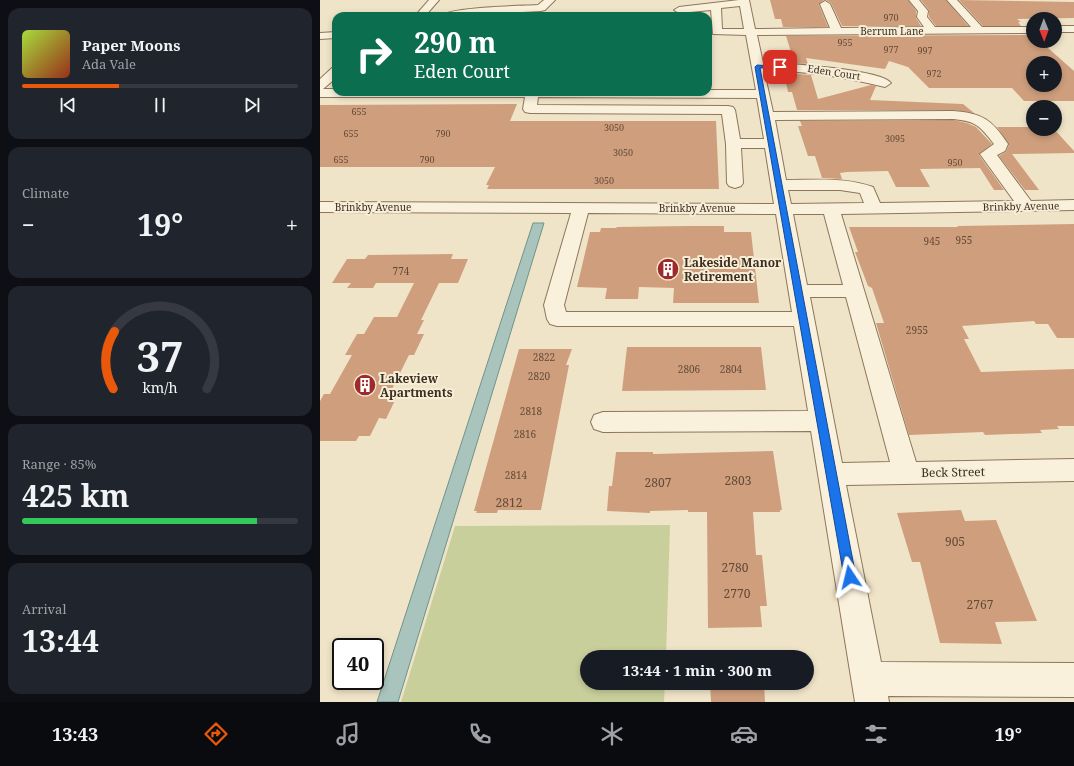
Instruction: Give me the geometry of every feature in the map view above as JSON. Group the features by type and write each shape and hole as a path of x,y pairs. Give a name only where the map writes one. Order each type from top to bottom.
{"street":[{"path":"424,12 434,0"},
{"path":"472,12 485,10 541,8 550,0"},
{"path":"914,0 923,11 922,18 932,31"},
{"path":"952,0 980,30"},
{"path":"679,10 744,1 763,94 780,197 870,691 1074,680"},
{"path":"825,4 837,32"},
{"path":"716,6 712,32 750,28 770,23"},
{"path":"801,19 805,32"},
{"name":"Berrum Lane","path":"750,28 805,32 1026,30"},
{"path":"1062,29 1074,29"},
{"path":"962,31 971,37 990,42"},
{"path":"320,36 332,35"},
{"name":"Eden Court","path":"757,67 815,68 847,73 886,83"},
{"path":"320,86 332,75"},
{"path":"320,93 332,93"},
{"path":"712,94 763,94"},
{"path":"532,96 530,101 530,109 728,110 733,144 735,183"},
{"path":"767,116 953,115 975,117 984,121 1001,144 1000,148 988,154 1026,206"},
{"path":"733,144 771,143"},
{"path":"780,197 831,185 864,188 868,190 874,209"},
{"name":"Brinkby Avenue","path":"320,207 581,208 780,197 831,209 1074,205"},
{"path":"581,208 554,305 558,319 803,319"},
{"path":"831,209 906,473"},
{"path":"798,291 854,291"},
{"path":"603,422 821,421"},
{"name":"Beck Street","path":"831,474 1074,470"}],"green space":[{"path":"670,525 666,650 580,650 580,690 665,690 664,702 401,702 455,526"}],"water":[{"path":"533,223 544,223 398,702 377,702 381,690 384,690 384,681"}],"building":[{"path":"770,0 824,0 819,5 828,27 783,27 781,19 775,19"},
{"path":"826,0 908,0 916,11 916,18 921,26 842,26 831,3"},
{"path":"921,0 946,0 968,26 936,26 929,17 929,10"},
{"path":"959,0 1074,2 1074,18 1062,18 1062,12 1026,12 1026,19 1017,19 1021,22 1018,22 1021,26 983,26"},
{"path":"1026,35 1026,48 1048,48 1057,56 1026,56 1026,92 1062,92 1062,60 1074,71 1074,101 1024,101 1012,88 929,88 908,67 889,61 885,69 806,58 808,64 782,62 779,52 791,52 786,36"},
{"path":"784,73 811,75 818,99 871,85 876,86 870,100 963,104 974,113 953,110 797,110 792,92 788,92"},
{"path":"517,104 510,121 716,121 719,189 487,189 489,185 486,185 495,167 320,167 320,105"},
{"path":"953,120 967,123 976,127 992,144 979,155 1004,190 994,190 980,168 920,169 930,187 896,187 888,171 847,172 840,173 842,179 822,178 815,156 808,156 798,126 802,126 800,121"},
{"path":"997,127 1026,127 1026,136 1060,136 1074,151 1074,153 1012,154 1039,190 1025,190 999,156 1006,152 1009,145"},
{"path":"1074,224 1074,338 1057,338 1048,324 1036,324 1034,321 962,326 969,339 964,339 981,372 1074,369 1074,426 1057,426 1059,429 1040,430 1042,433 985,435 983,432 909,435 876,323 884,323 872,288 868,286 855,252 858,252 849,227 958,227 957,226"},
{"name":"Lakeside Manor Retirement","path":"724,226 724,232 751,232 759,303 673,303 674,288 639,287 638,299 605,299 607,288 577,287 590,232 600,232 601,228 617,227"},
{"name":"Lakeview Apartments","path":"453,254 451,259 468,259 458,283 439,283 421,320 424,320 417,334 424,334 414,355 409,355 390,393 398,394 386,419 379,418 370,436 359,436 356,441 320,441 320,401 324,394 330,394 352,355 345,355 357,334 364,334 374,317 397,317 414,283 376,283 373,288 347,288 351,283 332,283 347,259 365,259 368,255"},
{"path":"627,347 761,347 766,390 622,391"},
{"path":"519,349 572,349 566,365 569,365 541,510 498,510 497,513 476,513 477,511 474,511"},
{"path":"773,451 782,510 780,510 780,512 753,512 756,555 762,555 767,606 760,606 762,627 708,628 707,512 688,512 688,510 650,511 650,513 607,511 609,486 612,486 616,452 653,452 653,454"},
{"path":"961,510 965,521 996,520 1037,621 995,622 1002,644 940,643 920,562 912,562 897,513"},
{"path":"710,690 764,690 765,702 711,702"}],"place":[{"name":"Lakeside Manor Retirement","path":"668,269"},
{"name":"Lakeview Apartments","path":"365,385"}],"route":[{"path":"780,67 757,67 850,577"}]}
